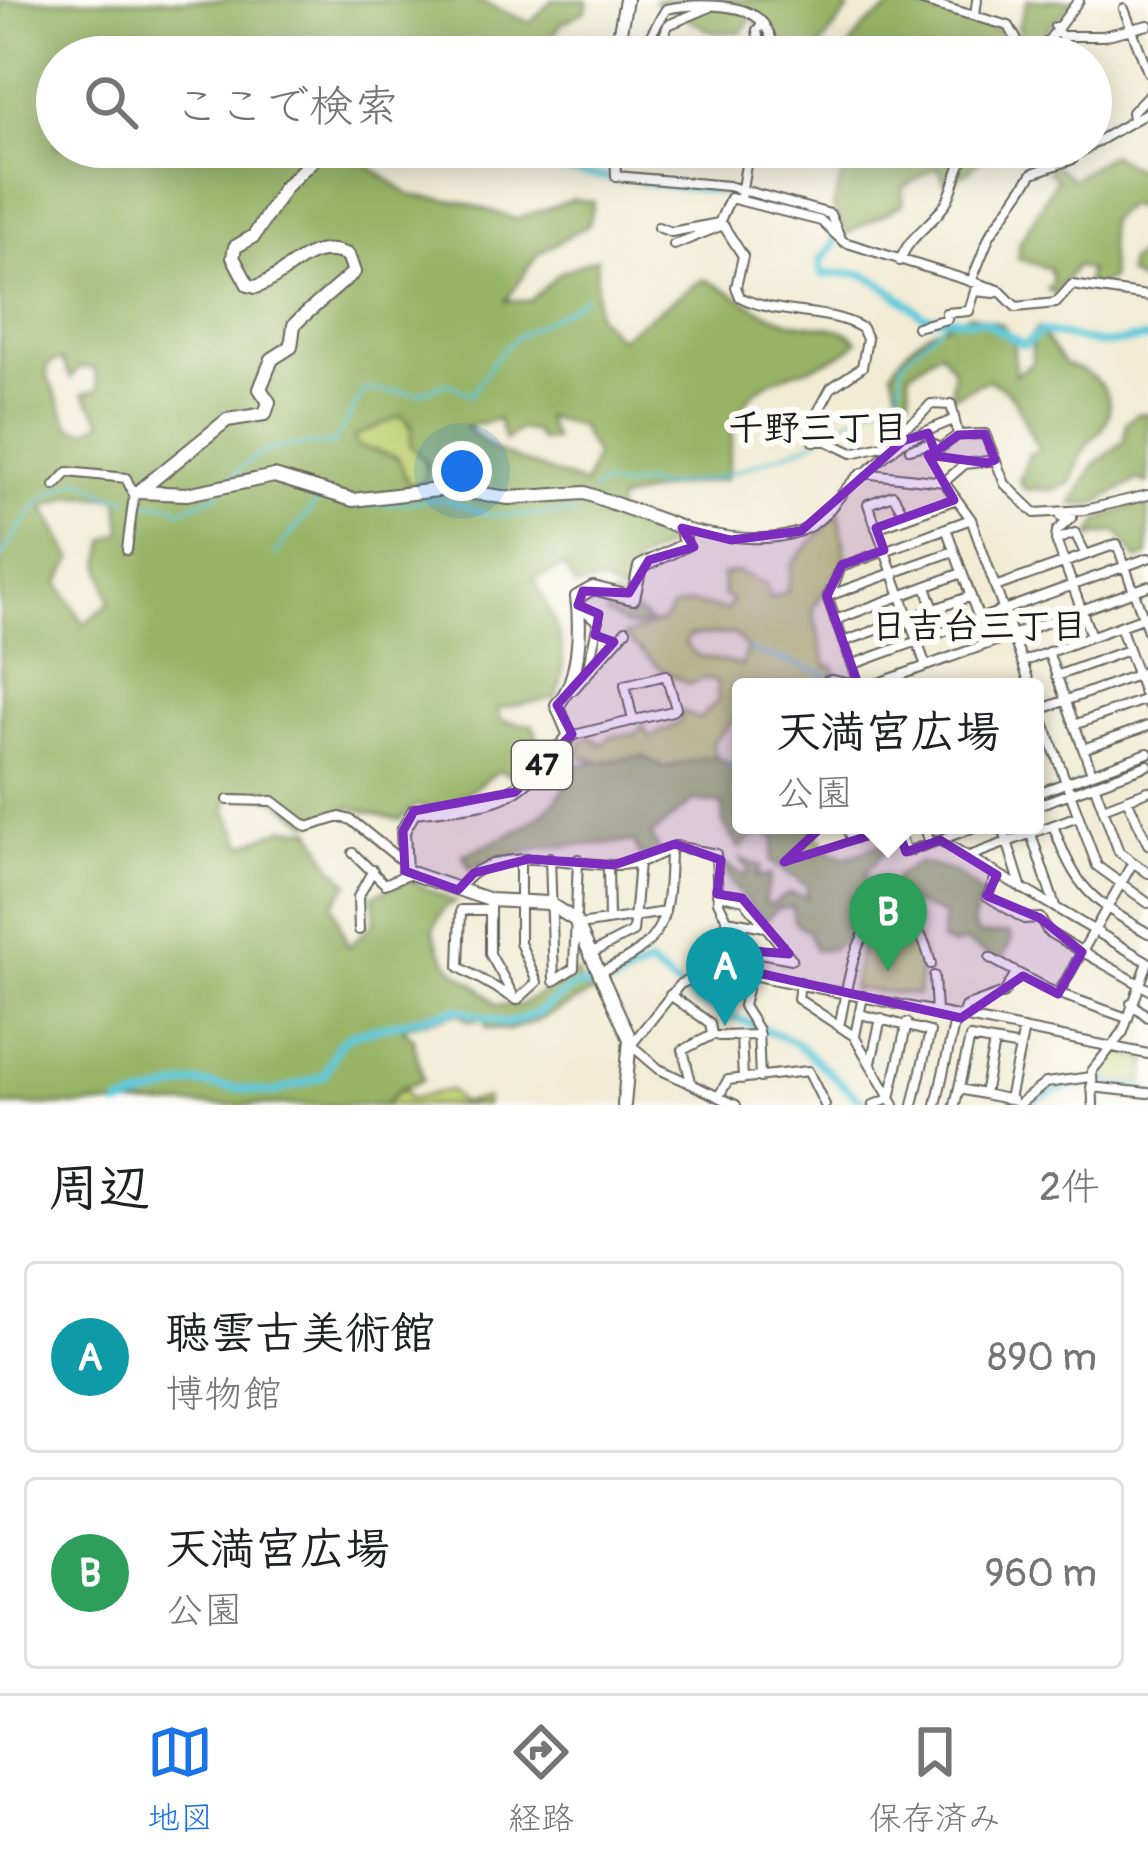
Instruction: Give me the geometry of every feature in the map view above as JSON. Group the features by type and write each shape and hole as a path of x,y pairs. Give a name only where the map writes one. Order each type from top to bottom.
{"main road":[{"path":"619,36 626,0"},
{"path":"135,497 143,484 227,420 265,414 269,402 260,388 266,368 291,347 301,318 354,272 348,255 307,254 256,287 248,285 233,257 235,247 254,236 285,187 305,168"},
{"path":"135,497 187,494 254,477 291,478 353,500 446,489 509,498 588,494 682,528 685,545 640,567 633,598 588,589 577,597 578,605"},
{"name":"47","path":"406,867 403,831 414,811 444,812 515,792 570,736 557,709 581,624 578,605"},
{"path":"406,867 490,905 550,904 578,922 631,1045 624,1105"}],"street":[{"path":"919,0 1009,26 1014,36"},
{"path":"975,15 977,0"},
{"path":"1049,36 1079,0"},
{"path":"664,36 668,25 708,8"},
{"path":"650,36 666,9 708,8 747,11 763,23 769,36"},
{"path":"1124,9 1148,72"},
{"path":"758,36 763,23"},
{"path":"1055,27 1061,36 1073,36 1148,25"},
{"path":"1133,118 1136,106 1148,95"},
{"path":"1112,132 1148,112"},
{"path":"616,168 616,176 744,189 830,214 841,239"},
{"path":"740,200 746,168"},
{"path":"900,261 911,238 947,202 956,168"},
{"path":"971,282 990,235 1033,172 1045,168"},
{"path":"674,245 719,223 730,198 820,221 841,239 971,282 1001,294 1016,307 1055,304 1072,285 1110,286 1148,296"},
{"path":"658,226 677,232 719,223"},
{"path":"719,223 743,256 740,297 793,316 843,320 865,332 862,367 831,388 808,427 813,441 827,441 851,452 906,445 930,438 952,419"},
{"path":"917,327 969,311 975,291 1001,294"},
{"path":"890,435 916,420 931,404 951,404 958,436"},
{"path":"930,438 939,449 958,436 985,434 1015,496 1043,515 1072,517 1057,531 1056,540 1091,636"},
{"path":"682,528 712,531 730,540 801,531 829,511 857,475 906,445"},
{"path":"866,472 944,482 964,464 995,460"},
{"path":"56,486 68,472 125,478 135,497 127,550"},
{"path":"944,482 971,519 1028,678"},
{"path":"906,518 893,495 868,505 926,666"},
{"path":"1043,515 1148,495"},
{"path":"876,528 954,500"},
{"path":"856,678 828,596 844,565 971,519"},
{"path":"946,528 979,619"},
{"path":"1056,540 1075,533 1087,555"},
{"path":"995,587 1117,544 1148,631"},
{"path":"828,596 954,551"},
{"path":"851,665 1148,558"},
{"path":"836,620 962,574"},
{"path":"895,678 1148,586"},
{"path":"926,587 934,609"},
{"path":"843,642 971,596"},
{"path":"578,605 598,622 587,671"},
{"path":"1022,662 1146,616"},
{"path":"1074,725 1147,702 1120,626"},
{"path":"563,699 626,630"},
{"path":"595,635 609,647"},
{"path":"1056,676 1129,650"},
{"path":"1048,652 1092,773"},
{"path":"1044,709 1148,671"},
{"path":"570,736 633,721 676,707 667,675 625,685 633,721"},
{"path":"1044,721 1097,866 1148,903"},
{"path":"1083,749 1148,726"},
{"path":"1044,801 1092,773 1148,753"},
{"path":"1044,792 1094,784 1148,765"},
{"path":"1094,784 1119,852 1148,873"},
{"path":"1102,808 1148,791"},
{"path":"1127,799 1148,844"},
{"path":"228,800 273,801 307,827 340,817 351,820 406,867 385,884 353,853"},
{"path":"1044,829 1078,816"},
{"path":"1053,825 1074,879 1106,909 1148,933"},
{"path":"900,834 906,852 957,834"},
{"path":"930,834 935,842 1148,962 1136,982 1127,1018 1091,1082 1093,1105"},
{"path":"1005,834 1022,889"},
{"path":"965,857 1031,834 1057,909"},
{"path":"600,980 652,945 667,911 670,849"},
{"path":"458,890 470,875 550,857 608,866 639,862 670,849 718,856 717,894 748,971 743,1000 759,1035 760,1078"},
{"path":"550,857 554,980 574,968 578,859"},
{"path":"512,993 503,994 459,967 461,910 490,905 490,954 517,1000 537,986 520,944 520,861"},
{"path":"592,952 630,936 638,916 639,862"},
{"path":"1058,994 1132,864"},
{"path":"608,866 609,920"},
{"path":"359,930 358,897 373,870"},
{"path":"997,875 987,896 1024,919 1040,918 1048,932 1148,989"},
{"path":"717,894 744,900 792,959 742,950"},
{"path":"578,922 667,911"},
{"path":"839,1026 863,932 884,917 901,920 927,945 931,964"},
{"path":"725,920 767,928"},
{"path":"990,958 1058,994 1127,1018"},
{"path":"736,1105 659,1070 631,1045 675,990 706,970 748,971 1147,1054 1148,1042"},
{"path":"936,1105 958,1017 965,1006 1004,993 1016,973"},
{"path":"934,976 936,1012"},
{"path":"800,982 798,999 854,1036 891,1102"},
{"path":"675,990 710,1023 712,1035 683,1050 691,1082"},
{"path":"854,1036 863,996"},
{"path":"1131,1003 1148,1017"},
{"path":"860,1014 930,1031 914,1105"},
{"path":"871,1065 881,1018"},
{"path":"891,1102 907,1023"},
{"path":"1016,1103 1024,1029"},
{"path":"718,1036 759,1035"},
{"path":"740,1036 742,1079"},
{"path":"955,1105 970,1038 1020,1047"},
{"path":"984,1094 994,1043"},
{"path":"720,1094 728,1080 808,1072 826,1105"},
{"path":"959,1089 1016,1103 1046,1083 1091,1082 1148,1094"},
{"path":"874,1105 891,1102"}],"highlighted area":[{"path":"928,433 935,452 958,435 985,434 995,460 987,463 928,455 954,500 876,528 884,550 842,565 827,596 860,690 873,685 899,755 784,862 897,827 906,852 940,840 997,875 987,896 1040,918 1082,952 1058,994 1023,976 961,1018 744,970 742,950 789,954 742,898 717,894 721,860 675,844 614,865 529,859 474,873 458,890 405,871 403,831 414,811 515,792 572,734 557,705 614,642 595,635 599,614 578,605 583,591 629,593 649,560 694,547 682,528 731,540 801,531 903,441"}],"green space":[{"path":"0,0 476,0 531,23 552,0 588,0 586,11 562,23 553,36 36,36 36,168 372,168 410,195 463,202 516,219 574,199 594,202 588,225 538,254 506,301 530,301 561,272 597,258 596,314 619,338 703,279 780,318 836,329 858,341 845,352 777,379 748,398 735,421 726,479 667,487 618,501 616,513 671,530 666,547 634,564 630,591 623,596 600,582 576,587 564,567 534,579 559,637 563,666 556,698 497,709 502,721 533,725 543,754 525,780 499,771 441,810 416,805 400,820 349,807 309,823 274,798 230,792 226,809 244,845 285,828 312,829 331,865 349,883 333,904 348,947 375,921 373,895 409,880 455,902 444,908 433,929 439,947 452,968 496,1005 520,1005 578,972 581,983 598,990 508,1030 487,1028 484,1019 470,1021 459,1013 402,1027 413,1038 423,1080 400,1089 384,1105 0,1105","holes":["61,359 71,378 79,368 94,368 99,390 83,394 103,422 86,431 70,427 47,375 47,366","401,416 412,425 410,445 426,463 424,481 409,486 398,457 357,446 354,437","545,417 579,426 595,456 585,485 493,450 466,427 498,419 505,441 519,429 533,431 541,441 554,440","73,496 118,498 122,532 106,540 101,565 110,602 84,624 59,583 73,559 44,507"]},
{"path":"653,0 848,0 848,11 828,36 760,36 754,13 742,32 714,33"},
{"path":"1027,0 1075,0 1044,36 1022,36 1018,28"},
{"path":"899,3 1006,31 1009,36 858,36"},
{"path":"1112,155 1136,169 1148,166 1148,209 1127,205 1108,221 1111,279 1093,290 1086,280 1089,271 1076,266 1055,294 1047,289 1053,282 1050,269 1018,259 1019,244 1057,178 1047,171 1058,168 1072,179 1089,168 1112,168"},
{"path":"843,168 936,168 903,187 903,204 847,234 833,208"},
{"path":"938,168 972,168 968,172 945,183"},
{"path":"1148,247 1148,299 1142,283 1127,274 1129,261"},
{"path":"970,314 1003,325 1014,346 1015,375 1032,363 1032,334 1038,328 1065,365 1094,378 1106,394 1109,404 1104,426 1085,448 1071,483 1055,490 1025,489 1019,482 1029,454 1040,450 1016,402 988,380 951,397 953,370 940,350 909,373 910,396 901,399 892,371 899,359 925,335"},
{"path":"1148,413 1148,484 1138,480 1092,505 1072,504 1094,465 1124,441 1126,423 1136,414"},
{"path":"401,415 415,436 425,473 425,481 409,486 357,446 353,437"},
{"path":"1148,499 1148,555 1137,560 1117,531 1090,537 1099,520"},
{"path":"839,512 846,560 812,609 827,667 833,666 837,677 732,678 732,722 712,743 717,757 663,768 643,756 605,763 579,756 581,741 591,737 602,745 610,737 636,734 643,725 650,738 680,722 681,711 699,719 718,701 717,683 705,678 689,684 661,669 624,636 665,620 671,608 693,603 726,611 732,601 724,595 722,575 737,572 766,584 769,599 787,592 792,564","holes":["734,634 747,648 742,666 696,655 685,644 689,636"]},
{"path":"614,597 650,622 631,627 607,615 607,600"},
{"path":"643,756 663,768 712,756 732,764 732,834 756,834 740,849 723,823 723,804 693,801 652,835 659,851 655,857 638,854 635,842 543,847 470,869 463,855 515,832 544,812 576,765"},
{"path":"769,834 817,834 830,852 846,858 879,845 886,849 864,875 892,891 897,875 919,862 954,872 981,893 972,925 979,935 1009,933 1012,939 1001,962 965,942 952,946 941,941 944,915 904,900 831,949 815,950 808,932 794,921 792,907 776,909 764,922 731,883 722,863 744,876 749,871 741,859 761,866 756,877 771,875 764,901 770,905 790,893 807,897 807,886 771,862 775,839"},
{"path":"873,928 917,940 922,956 918,995 852,989 863,939"},
{"path":"1116,1052 1147,1061 1143,1083 1097,1080"},
{"path":"449,1090 461,1103 486,1098 486,1105 385,1105 398,1091 406,1091 409,1099"}],"waterway":[{"path":"554,168 620,180"},
{"path":"641,182 728,192 833,222 835,243 820,261 822,274 867,276 923,316 984,321 1024,345 1042,331 1102,344 1148,338"},
{"path":"231,480 264,453 290,446 333,445 365,390 421,393 447,383 471,395 512,341 585,296"},
{"path":"592,491 602,484 623,488 645,482 651,487 717,478 804,446 876,404 899,399 902,361 941,325"},
{"path":"0,559 42,501 66,486 83,480 107,495 128,499"},
{"path":"138,502 173,505 178,511 222,493"},
{"path":"275,554 320,498 356,507 442,499 488,515 572,514 585,496"},
{"path":"749,650 828,678"},
{"path":"1073,786 1148,759"},
{"path":"727,764 732,766"},
{"path":"1044,796 1061,790"},
{"path":"119,1105 194,1083 272,1093 324,1076 339,1044 352,1034 459,1009 506,1024 536,1014 574,986 612,984 649,965 699,1003 795,1042 866,1105"},
{"path":"1028,1105 1056,1091 1085,1085 1147,1090"}],"place":[{"name":"天満宮広場","path":"888,972"},
{"name":"聴雲古美術館","path":"725,1026"}],"district":[{"name":"千野三丁目","path":"818,427"},
{"name":"日吉台三丁目","path":"979,625"}]}
